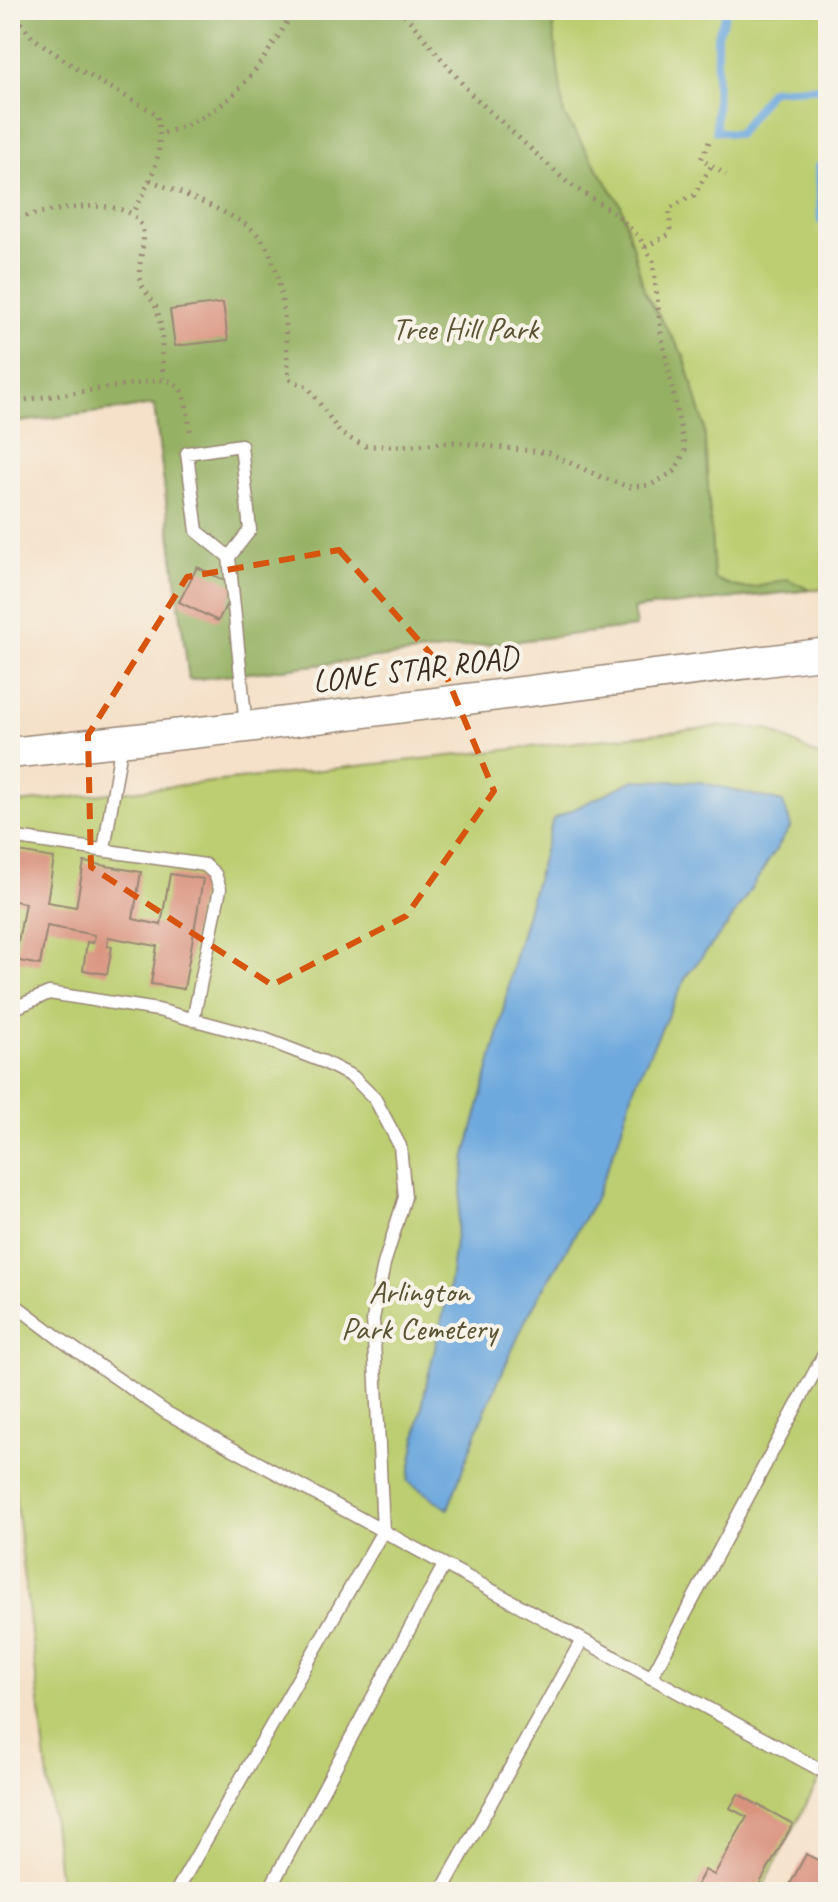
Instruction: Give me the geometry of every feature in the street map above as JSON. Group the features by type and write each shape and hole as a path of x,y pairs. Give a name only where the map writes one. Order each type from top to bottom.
{"street":[{"name":"LONE STAR ROAD","path":"10,753 246,727 828,653"}],"lane":[{"path":"229,557 197,531 187,453 241,445 250,530 229,557 246,727"},
{"path":"104,849 122,741"},
{"path":"10,837 205,865 215,874 220,889 193,1020"},
{"path":"10,1010 49,993 158,1010 262,1038 353,1077 375,1099 400,1146 405,1197 384,1264 373,1319 383,1531 176,1892"},
{"path":"10,1301 167,1413 828,1774"},
{"path":"651,1678 828,1347"},
{"path":"268,1892 444,1565"},
{"path":"441,1892 582,1640"}],"path":[{"path":"11,10 32,37 76,68 157,114 161,138 158,165 132,214"},
{"path":"164,133 192,124 218,109 255,72 295,10"},
{"path":"150,180 255,232 269,253 278,282 289,379 308,387 341,434 365,446 454,442 549,453 629,487 651,485 675,471 685,451 661,333 653,261 645,247 616,214 568,183 471,94 401,10"},
{"path":"709,142 701,159 726,175"},
{"path":"645,247 670,234 670,208 694,195 712,165"},
{"path":"10,219 72,207 104,206 132,214 141,224 143,237 140,278 157,311 160,324 163,378"},
{"path":"10,402 163,378 171,380 182,391 186,402 194,453"}],"highlighted area":[{"path":"339,550 443,668 494,791 406,916 272,985 91,867 88,735 187,577"}],"green space":[{"name":"Tree Hill Park","path":"10,10 828,10 828,588 633,609 636,627 189,680 154,405 10,423"},
{"name":"Tree Hill Park","path":"10,10 551,10 564,115 621,205 645,293 684,356 704,424 714,578 743,588 788,579 810,590 633,609 636,627 189,680 154,405 10,423"},
{"name":"Arlington Park Cemetery","path":"724,726 767,729 828,761 828,1763 760,1892 61,1892 10,1451 10,804"}],"water":[{"path":"634,780 700,782 783,802 791,826 727,926 687,975 635,1084 618,1141 593,1203 526,1319 481,1420 448,1509 408,1481 449,1289 466,1155 498,1035 515,955 553,819"}],"building":[{"path":"223,303 228,340 175,346 170,310"},
{"path":"197,567 236,586 218,621 179,602"},
{"path":"13,851 54,858 47,902 76,907 84,862 141,872 133,919 161,925 170,874 203,879 184,989 151,984 157,946 108,937 107,946 112,947 107,974 83,970 87,942 93,943 95,935 47,926 40,965 15,960 25,903 10,900"},
{"path":"738,1794 793,1824 755,1892 693,1892 705,1870 714,1875 747,1817 730,1808"},
{"path":"806,1854 828,1865 828,1892 786,1892"}],"waterway":[{"path":"727,10 717,37 716,131 738,134 771,90 828,87"},
{"path":"828,160 819,166 821,221 828,226"}]}
